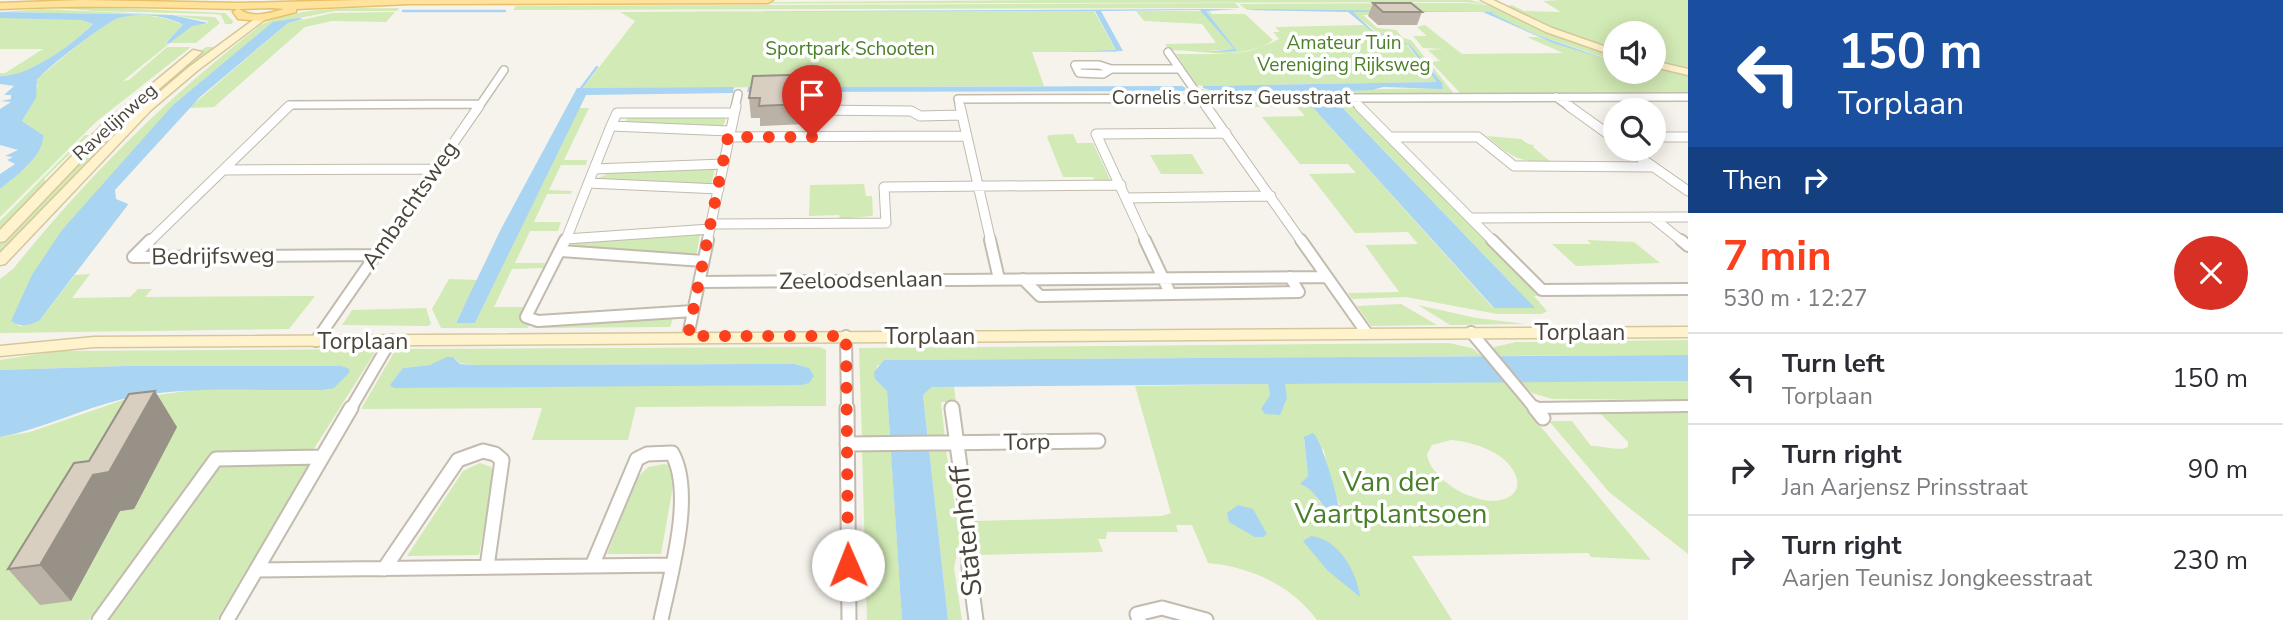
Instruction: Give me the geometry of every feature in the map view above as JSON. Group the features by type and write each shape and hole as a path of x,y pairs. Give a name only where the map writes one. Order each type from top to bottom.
{"main road":[{"path":"204,7 271,3 285,6 768,0"},
{"path":"0,6 268,5 275,10 456,2"},
{"path":"204,7 242,17 258,18 275,10 308,5"},
{"path":"236,15 250,7"}],"street":[{"path":"1486,0 1557,33 1603,49"},
{"name":"Ravelijnweg","path":"0,238 105,129 171,72 237,23 236,15"},
{"name":"Ravelijnweg","path":"0,261 131,123 258,18"},
{"path":"1168,52 1366,332"},
{"path":"1666,67 1688,72"},
{"path":"1111,69 1180,69"},
{"name":"Ambachtsweg","path":"316,341 504,70"},
{"path":"688,336 738,94"},
{"path":"1556,97 1603,130"},
{"name":"Cornelis Gerritsz Geusstraat","path":"961,115 958,99 1688,97"},
{"path":"1351,98 1542,290 1688,289"},
{"name":"Bedrijfsweg","path":"376,255 133,257 290,105 480,104"},
{"path":"812,137 813,110 911,111 920,116 961,115 999,279"},
{"path":"693,311 538,321 528,319 527,313 561,251 617,113 734,113"},
{"path":"611,126 812,137 966,136"},
{"path":"1170,293 1096,134 1226,133"},
{"path":"1390,137 1478,137 1514,166 1653,167"},
{"path":"1666,137 1688,137"},
{"path":"1645,161 1688,191"},
{"path":"594,169 723,164"},
{"path":"223,170 435,169"},
{"path":"588,183 719,188"},
{"path":"566,239 711,227 886,223 884,187 1121,185"},
{"path":"1127,198 1271,196"},
{"path":"1652,217 1688,246"},
{"path":"1472,218 1688,217"},
{"path":"561,251 704,261"},
{"path":"1023,279 1040,296 1299,292 1290,277"},
{"name":"Zeeloodsenlaan","path":"700,282 1327,277"},
{"name":"Torplaan","path":"0,344 58,339 94,342 316,341 688,336 1688,331"},
{"path":"1471,332 1539,413 1688,407"},
{"path":"846,336 849,620"},
{"path":"226,620 391,340"},
{"name":"Torplaan","path":"0,351 94,342"},
{"path":"952,407 957,442"},
{"name":"Torp","path":"847,444 1098,441"},
{"name":"Statenhoff","path":"957,442 970,540 969,567 976,620"},
{"path":"384,569 458,460 483,451 495,454 502,460 487,568"},
{"path":"592,566 637,459 662,451 672,453 678,458 680,467 681,511 661,620"},
{"path":"99,620 216,459 322,457"},
{"path":"256,570 671,565"},
{"path":"1141,615 1157,607 1206,620"}],"green space":[{"path":"1470,0 1489,5 1465,2 520,4"},
{"path":"1688,0 1688,68 1666,63 1666,21 1603,21 1603,45 1534,21 1506,6 1512,5 1524,11 1561,12 1543,1"},
{"path":"1235,3 1240,8 513,10 516,6"},
{"path":"1466,3 1494,6 1549,33 1603,51 1603,57 1534,34 1490,13 1497,12 1247,10 1239,4"},
{"path":"53,5 225,13 233,21 232,24 225,24 221,15 214,14 49,7"},
{"path":"399,8 397,11 335,11 273,23 173,105 19,306 11,321 20,326 39,321 75,275 90,274 72,298 130,297 138,289 152,289 145,297 315,296 289,329 0,333 0,279 13,269 70,201 130,139 227,52 262,24 278,18 329,9"},
{"path":"42,9 172,15 0,12"},
{"path":"1209,10 1212,14 1245,14 1273,40 1262,47 1236,53 1170,50 1165,44 1216,43 1202,24 1144,21 1136,11 1202,11 1234,49 1208,51 1237,51 1206,11"},
{"name":"Sportpark Schooten","path":"1094,11 1117,52 1032,52 1044,86 583,88 635,21 620,12"},
{"path":"395,12 386,22 332,21 305,27 214,107 189,108 288,23 333,13"},
{"name":"Amateur Tuin Vereniging Rijksweg","path":"1352,12 1381,12 1385,15 1363,15 1377,28 1396,30 1403,38 1411,40 1455,95 1207,96 1196,88 1213,91 1326,93 1328,90 1443,88 1410,45 1406,44 1438,82 1203,86 1197,85 1176,54 1216,54 1254,49 1279,39 1273,32 1280,32 1275,27 1363,25 1378,33"},
{"path":"172,15 215,17 220,23 196,43 170,43 192,25 208,24 208,21"},
{"path":"153,16 184,26 165,43 170,43 123,81 129,80 167,47 191,47 97,121 0,217 0,189 27,166 41,144 43,135 22,121 36,98 36,83 39,77 91,35 119,18"},
{"path":"0,18 81,20 93,24 51,58 25,71 0,76 0,73 5,73 43,49 0,49"},
{"path":"1425,25 1462,54 1563,53 1527,37 1537,37 1603,58 1603,84 1666,84 1666,69 1688,74 1688,93 1461,94 1431,62 1440,61 1428,50 1444,49 1423,48 1413,36 1427,36 1417,27"},
{"path":"206,47 216,47 173,80 112,135 0,257 0,242 73,164 150,92"},
{"path":"1246,101 1307,101 1493,308 1515,287 1336,101 1352,104 1541,296 1534,296 1547,311 1542,314 1497,314 1406,297 1352,299 1348,293 1399,292 1365,245 1418,244 1408,232 1355,233 1309,174 1356,173 1348,164 1300,164 1262,117 1305,116 1297,107 1251,107"},
{"path":"579,108 589,108 564,160 587,160 586,165 561,165 549,190 572,191 571,194 547,194 534,222 561,222 558,231 530,231 515,263 545,263 543,268 512,269 494,307 527,307 521,319 530,323 528,328 441,328 432,309 449,279 478,280 456,322 475,323"},
{"path":"727,115 722,130 623,123 631,116"},
{"path":"1073,134 1077,143 1093,143 1111,182 1096,183 1093,177 1063,177 1047,137"},
{"path":"85,135 89,135 44,179 46,184 0,234 0,221"},
{"path":"1487,136 1521,139 1534,145 1533,147 1551,162 1523,160"},
{"path":"1192,154 1204,174 1161,174 1150,155"},
{"path":"715,168 711,186 596,179 612,172"},
{"path":"864,184 866,196 872,196 873,215 840,219 839,215 809,216 810,185"},
{"path":"700,234 696,257 568,247 574,241 582,240"},
{"path":"1587,240 1634,242 1660,263 1576,266 1552,244 1591,244"},
{"path":"1401,304 1437,325 1371,326 1357,306"},
{"path":"1418,305 1476,318 1527,324 1450,325"},
{"path":"426,308 431,324 428,326 342,325 352,310"},
{"path":"674,316 670,327 533,328 535,323"},
{"path":"1688,340 1688,355 1498,356 1493,350 1494,347 1516,342"},
{"path":"1449,343 1472,348 1482,356 892,360 877,366 875,379 887,390 890,438 862,438 859,348"},
{"path":"820,347 826,350 826,406 636,407 628,440 532,440 542,408 361,409 396,349","holes":["453,357 460,363 795,364 809,368 809,383 394,388 403,368 430,365"]},
{"path":"377,349 312,452 210,455 89,620 0,620 0,437 30,432 123,400 348,368 127,366 0,370 0,360 57,351"},
{"path":"1688,381 1688,400 1552,399 1532,393 1520,382"},
{"name":"Van der Vaartplantsoen","path":"1504,382 1651,560 1591,557 1588,553 1412,556 1452,620 1317,620 1295,597 1269,580 1240,569 1208,563 1192,525 1176,525 1178,532 1107,532 1106,539 1098,539 1103,552 977,555 979,540 975,521 1162,516 1171,513 1135,386 1268,384 1270,395 1263,407 1265,414 1285,384","holes":["1304,439 1324,450 1331,486 1340,505 1320,503 1313,491 1304,485 1308,476","1451,440 1480,446 1507,462 1517,479 1513,494 1503,500 1490,501 1462,493 1449,485 1438,475 1427,454 1432,445"]},
{"path":"954,386 956,402 941,402 945,438 928,438 923,395 932,387"},
{"path":"1598,411 1688,412 1688,554 1609,492 1549,421 1572,421 1591,446 1619,449 1628,447 1628,442"},
{"path":"862,450 891,450 902,620 867,620"},
{"path":"929,450 946,450 960,538 954,568 962,620 948,620"},
{"path":"480,463 491,467 494,476 479,555 407,556 463,471"},
{"path":"310,464 217,620 106,620 205,479 222,465"},
{"path":"664,464 673,466 675,475 661,554 607,554 637,478 648,467"}],"water":[{"path":"1239,9 1206,11 1237,51 1207,52 1234,49 1200,10 1101,11 1123,51 1065,52 1116,50 1095,11 640,12"},
{"path":"1251,10 1497,12 1491,13 1534,34 1603,58 1553,43 1483,12 1353,12 1372,30 1410,45 1442,83 1443,89 1383,87 1372,90 1301,93 1213,91 1203,88 1437,82 1408,45 1370,30 1348,12"},
{"path":"0,12 172,15 209,23 192,26 170,43 166,43 183,25 152,16 119,18 63,57 37,80 36,98 22,121 43,135 39,150 28,165 0,189 0,174 15,164 7,160 13,157 5,156 18,150 0,145 0,109 11,102 1,101 11,99 11,95 4,95 14,86 0,84 0,76 25,71 51,58 93,24 81,20 0,18"},
{"path":"303,19 288,23 200,97 115,190 116,199 128,204 127,206 39,321 22,325 11,321 32,275 62,230 173,105 273,22"},
{"path":"734,87 733,93 586,95 475,323 456,323 501,229 577,88"},
{"path":"748,87 1186,88 1184,91 747,92"},
{"path":"1307,101 1336,101 1535,308 1494,308"},
{"path":"1688,355 1688,381 1285,384 1287,398 1280,415 1265,414 1261,409 1270,395 1268,384 932,387 923,395 948,620 902,620 887,391 875,379 874,372 884,360"},
{"path":"453,357 460,364 475,365 795,364 809,368 814,376 809,383 801,385 394,388 390,385 403,368 430,365"},
{"path":"127,366 341,366 348,368 350,372 334,388 322,390 196,390 123,399 0,437 0,370"},
{"path":"1313,433 1330,473 1340,516 1328,510 1311,491 1300,484 1308,476 1304,437"},
{"path":"1238,505 1253,509 1267,534 1255,537 1229,522 1227,513"},
{"path":"1311,536 1330,543 1345,558 1355,577 1360,597 1327,570 1303,541"}],"building":[{"path":"1373,3 1411,3 1422,12 1383,12"},
{"path":"790,75 790,80 807,80 805,104 759,106 760,98 749,98 753,76"},
{"path":"155,391 109,472 93,475 40,565 8,569 74,463 89,461 129,394"}],"waterway":[{"path":"403,11 505,11"},
{"path":"579,91 597,67"}],"route":[{"path":"812,137 728,137 688,336 846,336 848,565"}]}
